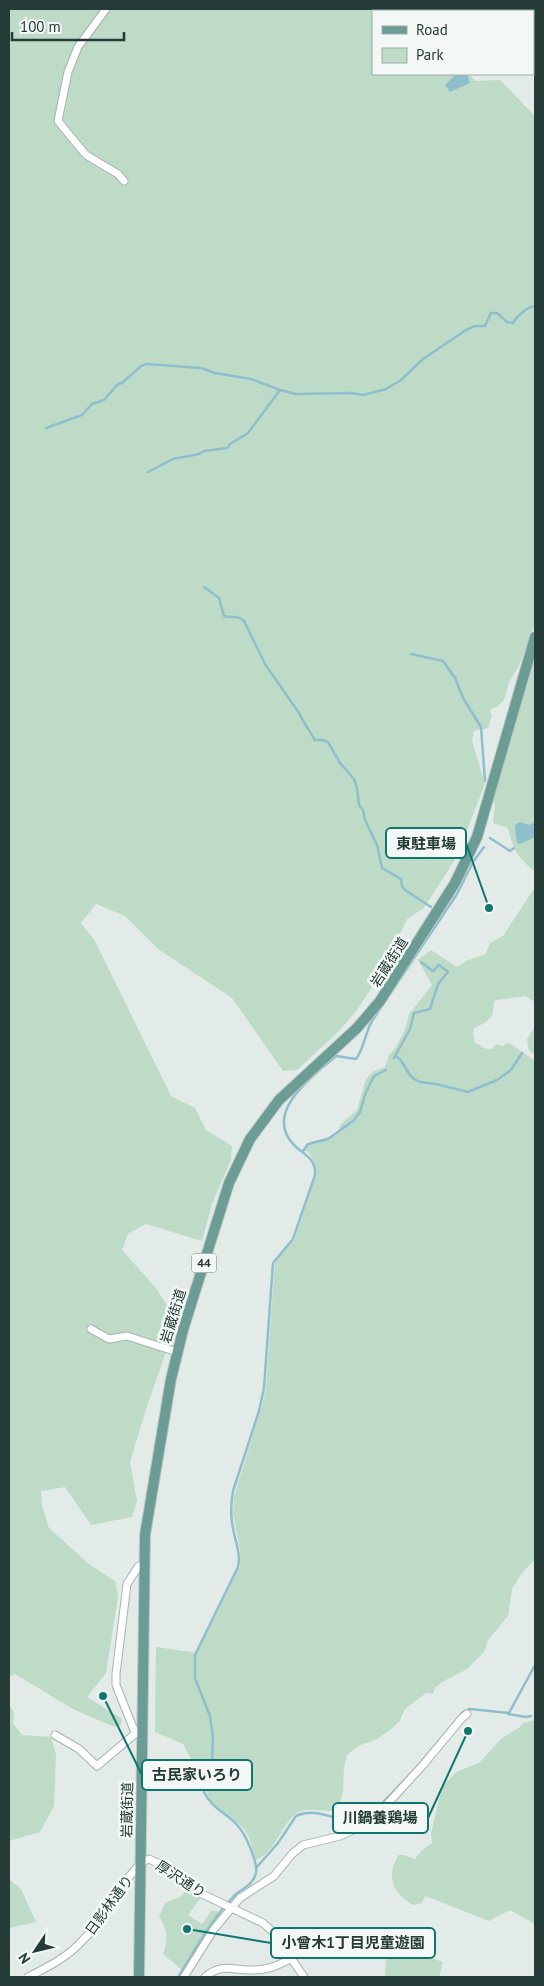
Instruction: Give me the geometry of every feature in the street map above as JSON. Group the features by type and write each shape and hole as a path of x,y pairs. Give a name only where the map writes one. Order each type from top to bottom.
{"main road":[{"name":"岩蔵街道","path":"139,1977 139,1734 144,1563 148,1511 177,1352 230,1183 242,1153 254,1133 279,1100 357,1028 380,1001 463,869 477,837 535,637"}],"street":[{"path":"106,9 78,47 68,72 58,121 86,155 118,174 124,181"},
{"path":"91,1329 109,1339 128,1336 177,1352"},
{"path":"55,1734 79,1749 98,1766 139,1734 116,1685 116,1674 126,1584 138,1567 144,1563"},
{"path":"184,1977 229,1907 278,1872 292,1854 303,1845 340,1836 372,1821 467,1714"},
{"name":"厚沢通り","path":"140,1866 147,1859 154,1861 200,1893 258,1920 278,1940 304,1977"},
{"name":"日影林通り","path":"28,1977 54,1964 82,1942 101,1919 131,1874 140,1866"},
{"path":"205,1977 213,1970 227,1967 251,1971 272,1968 290,1959"}],"green space":[{"path":"9,9 449,9 372,10 372,75 470,75 475,81 500,80 535,116 535,623 519,666 509,682 505,698 499,705 490,710 492,716 488,728 474,731 472,741 485,784 456,858 424,908 407,919 398,938 395,952 357,1010 339,1031 297,1070 283,1071 232,998 158,949 125,916 96,904 81,923 95,941 171,1096 195,1108 206,1130 232,1146 231,1160 212,1204 202,1241 146,1224 128,1234 122,1250 156,1288 177,1321 147,1406 130,1462 137,1501 132,1517 91,1525 65,1487 41,1491 42,1506 49,1528 90,1565 115,1581 118,1597 106,1673 87,1697 122,1719 121,1725 114,1727 73,1709 15,1674 9,1677"},
{"path":"535,653 535,872 517,853 508,828 493,823 495,804 492,800"},
{"path":"535,887 535,1002 525,996 494,1001 491,1017 475,1028 473,1033 475,1043 484,1048 491,1049 496,1044 503,1046 506,1043 511,1044 535,1061 535,1559 522,1573 512,1589 508,1616 488,1640 484,1652 467,1669 442,1682 435,1688 433,1694 426,1693 405,1709 399,1722 390,1730 377,1739 358,1746 347,1755 341,1800 333,1811 309,1810 295,1814 270,1850 256,1860 246,1831 212,1803 207,1790 208,1781 194,1765 183,1744 155,1732 156,1647 197,1653 240,1566 240,1550 233,1514 234,1496 262,1406 266,1387 275,1261 295,1239 315,1178 315,1164 309,1153 303,1149 310,1142 337,1135 341,1124 357,1110 366,1079 374,1071 385,1067 389,1055 396,1047 406,1027 409,1014 432,985 418,960 431,950 457,967 466,961 486,954 490,943 503,936"},
{"path":"535,1026 535,1055 529,1051 527,1039"},
{"path":"9,1705 14,1712 13,1723 22,1735 51,1737 56,1755 54,1806 40,1832 9,1841"},
{"path":"535,1720 535,1924 510,1910 489,1921 425,1896 422,1903 413,1905 396,1890 393,1884 392,1871 398,1855 415,1859 421,1851 432,1843 431,1833 442,1787 456,1772 479,1763 502,1738 520,1727 523,1723"},
{"path":"9,1879 21,1889 36,1922 9,1928"},
{"path":"188,1889 201,1897 188,1915 202,1924 212,1910 219,1912 181,1969 163,1954 166,1935 159,1917 165,1903 180,1897"},
{"path":"387,1942 443,1962 439,1977 385,1977"}],"water":[{"path":"455,75 467,75 470,83 450,92 445,85"},
{"path":"520,822 529,825 535,822 535,837 520,844 517,843 515,828 516,824"}],"waterway":[{"path":"46,428 82,415 92,404 104,400 118,384 122,383 141,366 147,364 201,368 215,373 251,379 296,394 352,393 363,395 386,389 401,380 423,359 466,330 475,326 485,326 491,313 497,313 507,322 513,323 523,312 535,306"},
{"path":"148,472 173,459 199,454 204,451 227,448 230,444 248,433 280,390"},
{"path":"204,587 219,598 224,616 237,617 244,621 265,664 315,740 328,742 340,763 354,779 359,805 363,810 365,820 377,845 382,868 401,879 405,890 431,907"},
{"path":"411,654 443,661 455,678 463,698 481,727 485,781"},
{"path":"490,838 510,851 514,848"},
{"path":"178,1977 219,1914 235,1895 250,1883 256,1873 254,1858 243,1834 232,1820 212,1804 204,1792 212,1760 213,1738 210,1716 195,1678 195,1655 238,1567 238,1552 231,1518 233,1491 259,1411 264,1388 273,1263 293,1239 315,1175 314,1165 309,1157 294,1145 286,1132 284,1120 287,1107 305,1084 336,1056 356,1059 361,1051 372,1021 457,894 473,862 484,847"},
{"path":"394,1058 410,1029 414,1013 430,1009 438,984 448,972 439,965 433,971 421,962"},
{"path":"395,1056 400,1059 410,1075 420,1082 468,1092 497,1080 511,1070 522,1053"},
{"path":"303,1151 308,1144 328,1139 353,1121 360,1112 366,1092 374,1076 386,1070"},
{"path":"256,1868 278,1843 296,1816 315,1813 352,1821 368,1818 416,1768 463,1712 470,1709 509,1713 535,1665"},
{"path":"508,1714 531,1716"}],"place":[{"name":"東駐車場","path":"489,908"},
{"name":"古民家いろり","path":"103,1696"},
{"name":"川鍋養鶏場","path":"468,1731"},
{"name":"小曾木1丁目児童遊園","path":"187,1929"}]}
